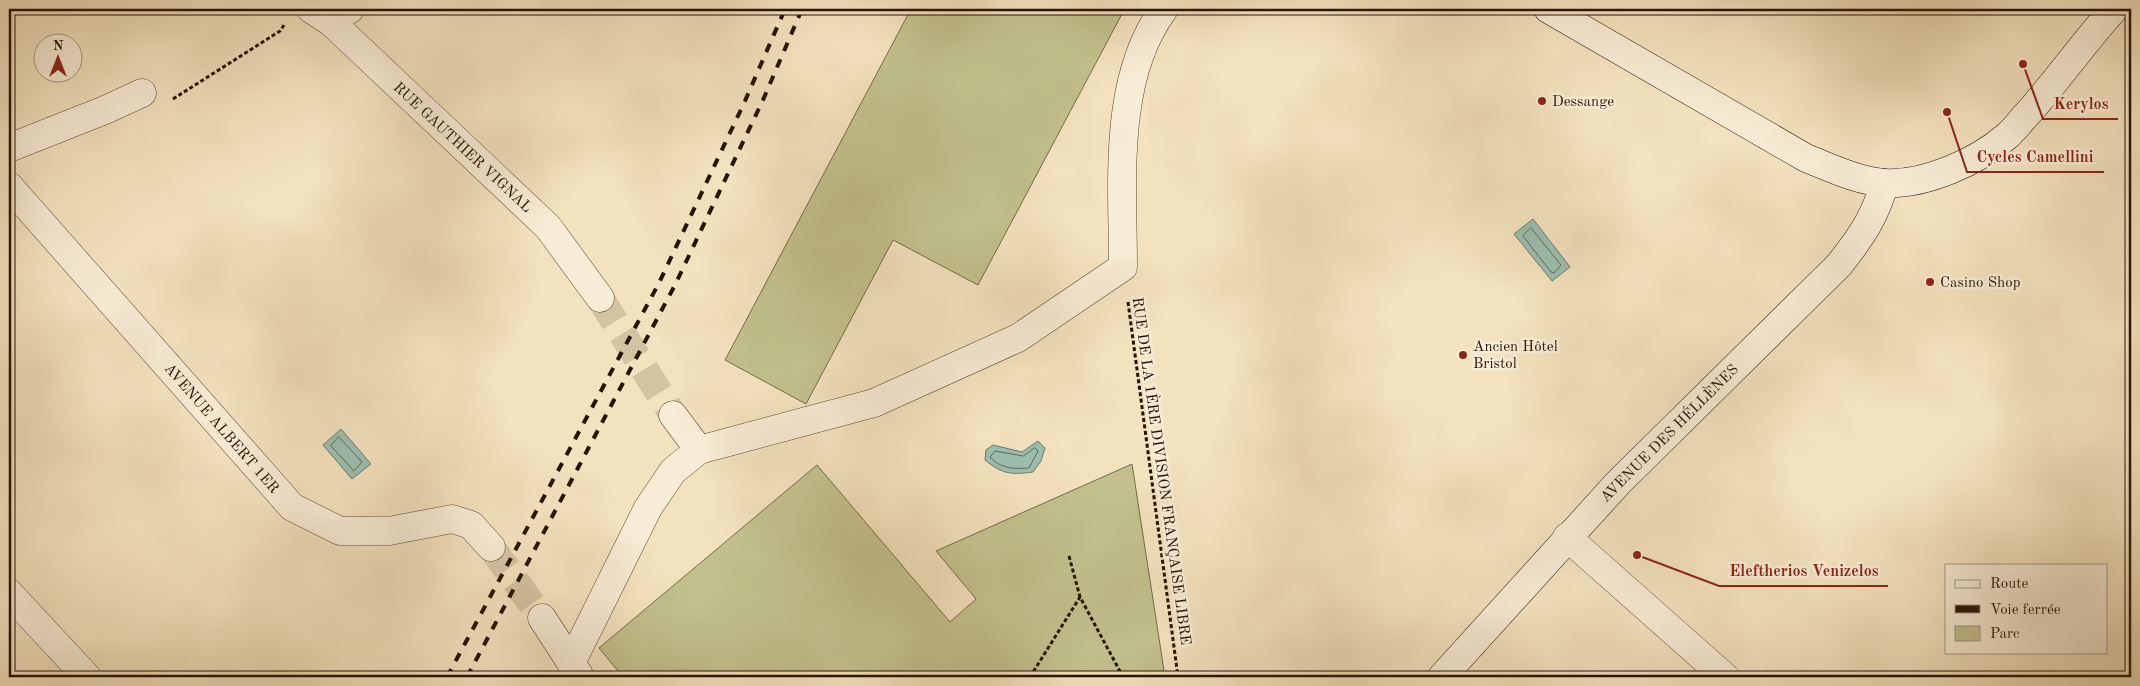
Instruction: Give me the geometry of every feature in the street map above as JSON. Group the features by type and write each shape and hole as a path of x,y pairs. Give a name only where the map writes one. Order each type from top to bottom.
{"street":[{"path":"576,670 648,508 672,471 698,450 874,403 1018,338 1123,267 1125,114 1135,65 1164,9"},
{"path":"1548,9 1806,158 1845,174 1885,183 1914,181 1939,174 1970,161 2006,137 2056,81 2114,9"},
{"name":"RUE GAUTHIER VIGNAL","path":"331,13 365,56 548,227 600,298"},
{"path":"9,148 106,110 154,98"},
{"name":"AVENUE DES HÉLLÈNES","path":"1442,677 1567,537 1660,439 1839,264 1862,237 1877,207 1885,183"},
{"name":"AVENUE ALBERT 1ER","path":"9,186 292,507 340,532 389,531 452,519 471,524 492,547"},
{"path":"673,414 698,450"},
{"path":"1567,537 1725,677"},
{"path":"9,593 87,677"},
{"path":"542,618 576,670"}],"path":[{"path":"154,98 280,31 285,23"},
{"name":"RUE DE LA 1ÈRE DIVISION FRANÇAISE LIBRE","path":"1123,267 1178,677"},
{"path":"1069,556 1080,598 1123,677"},
{"path":"1030,677 1080,598"}],"green space":[{"path":"911,9 1117,9 1123,12 978,285 893,240 806,404 725,360"},
{"path":"1132,464 1165,677 623,677 599,648 817,465 950,622 976,599 936,551"}],"water":[{"path":"1533,219 1570,267 1552,281 1514,234"},
{"path":"341,429 371,464 352,479 323,445"},
{"path":"1038,441 1045,448 1041,461 1033,472 1002,471 985,460 986,450 993,445 1022,452"}],"tunnel":[{"path":"600,298 673,415"},
{"path":"491,547 542,618"}],"railway":[{"path":"447,677 659,283 745,101 785,9"},
{"path":"467,677 675,285 763,100 802,9"}],"place":[{"name":"Kerylos","path":"2023,64"},
{"name":"Dessange","path":"1542,101"},
{"name":"Cycles Camellini","path":"1947,112"},
{"name":"Casino Shop","path":"1930,282"},
{"name":"Ancien Hôtel Bristol","path":"1463,355"},
{"name":"Eleftherios Venizelos","path":"1637,555"}]}
